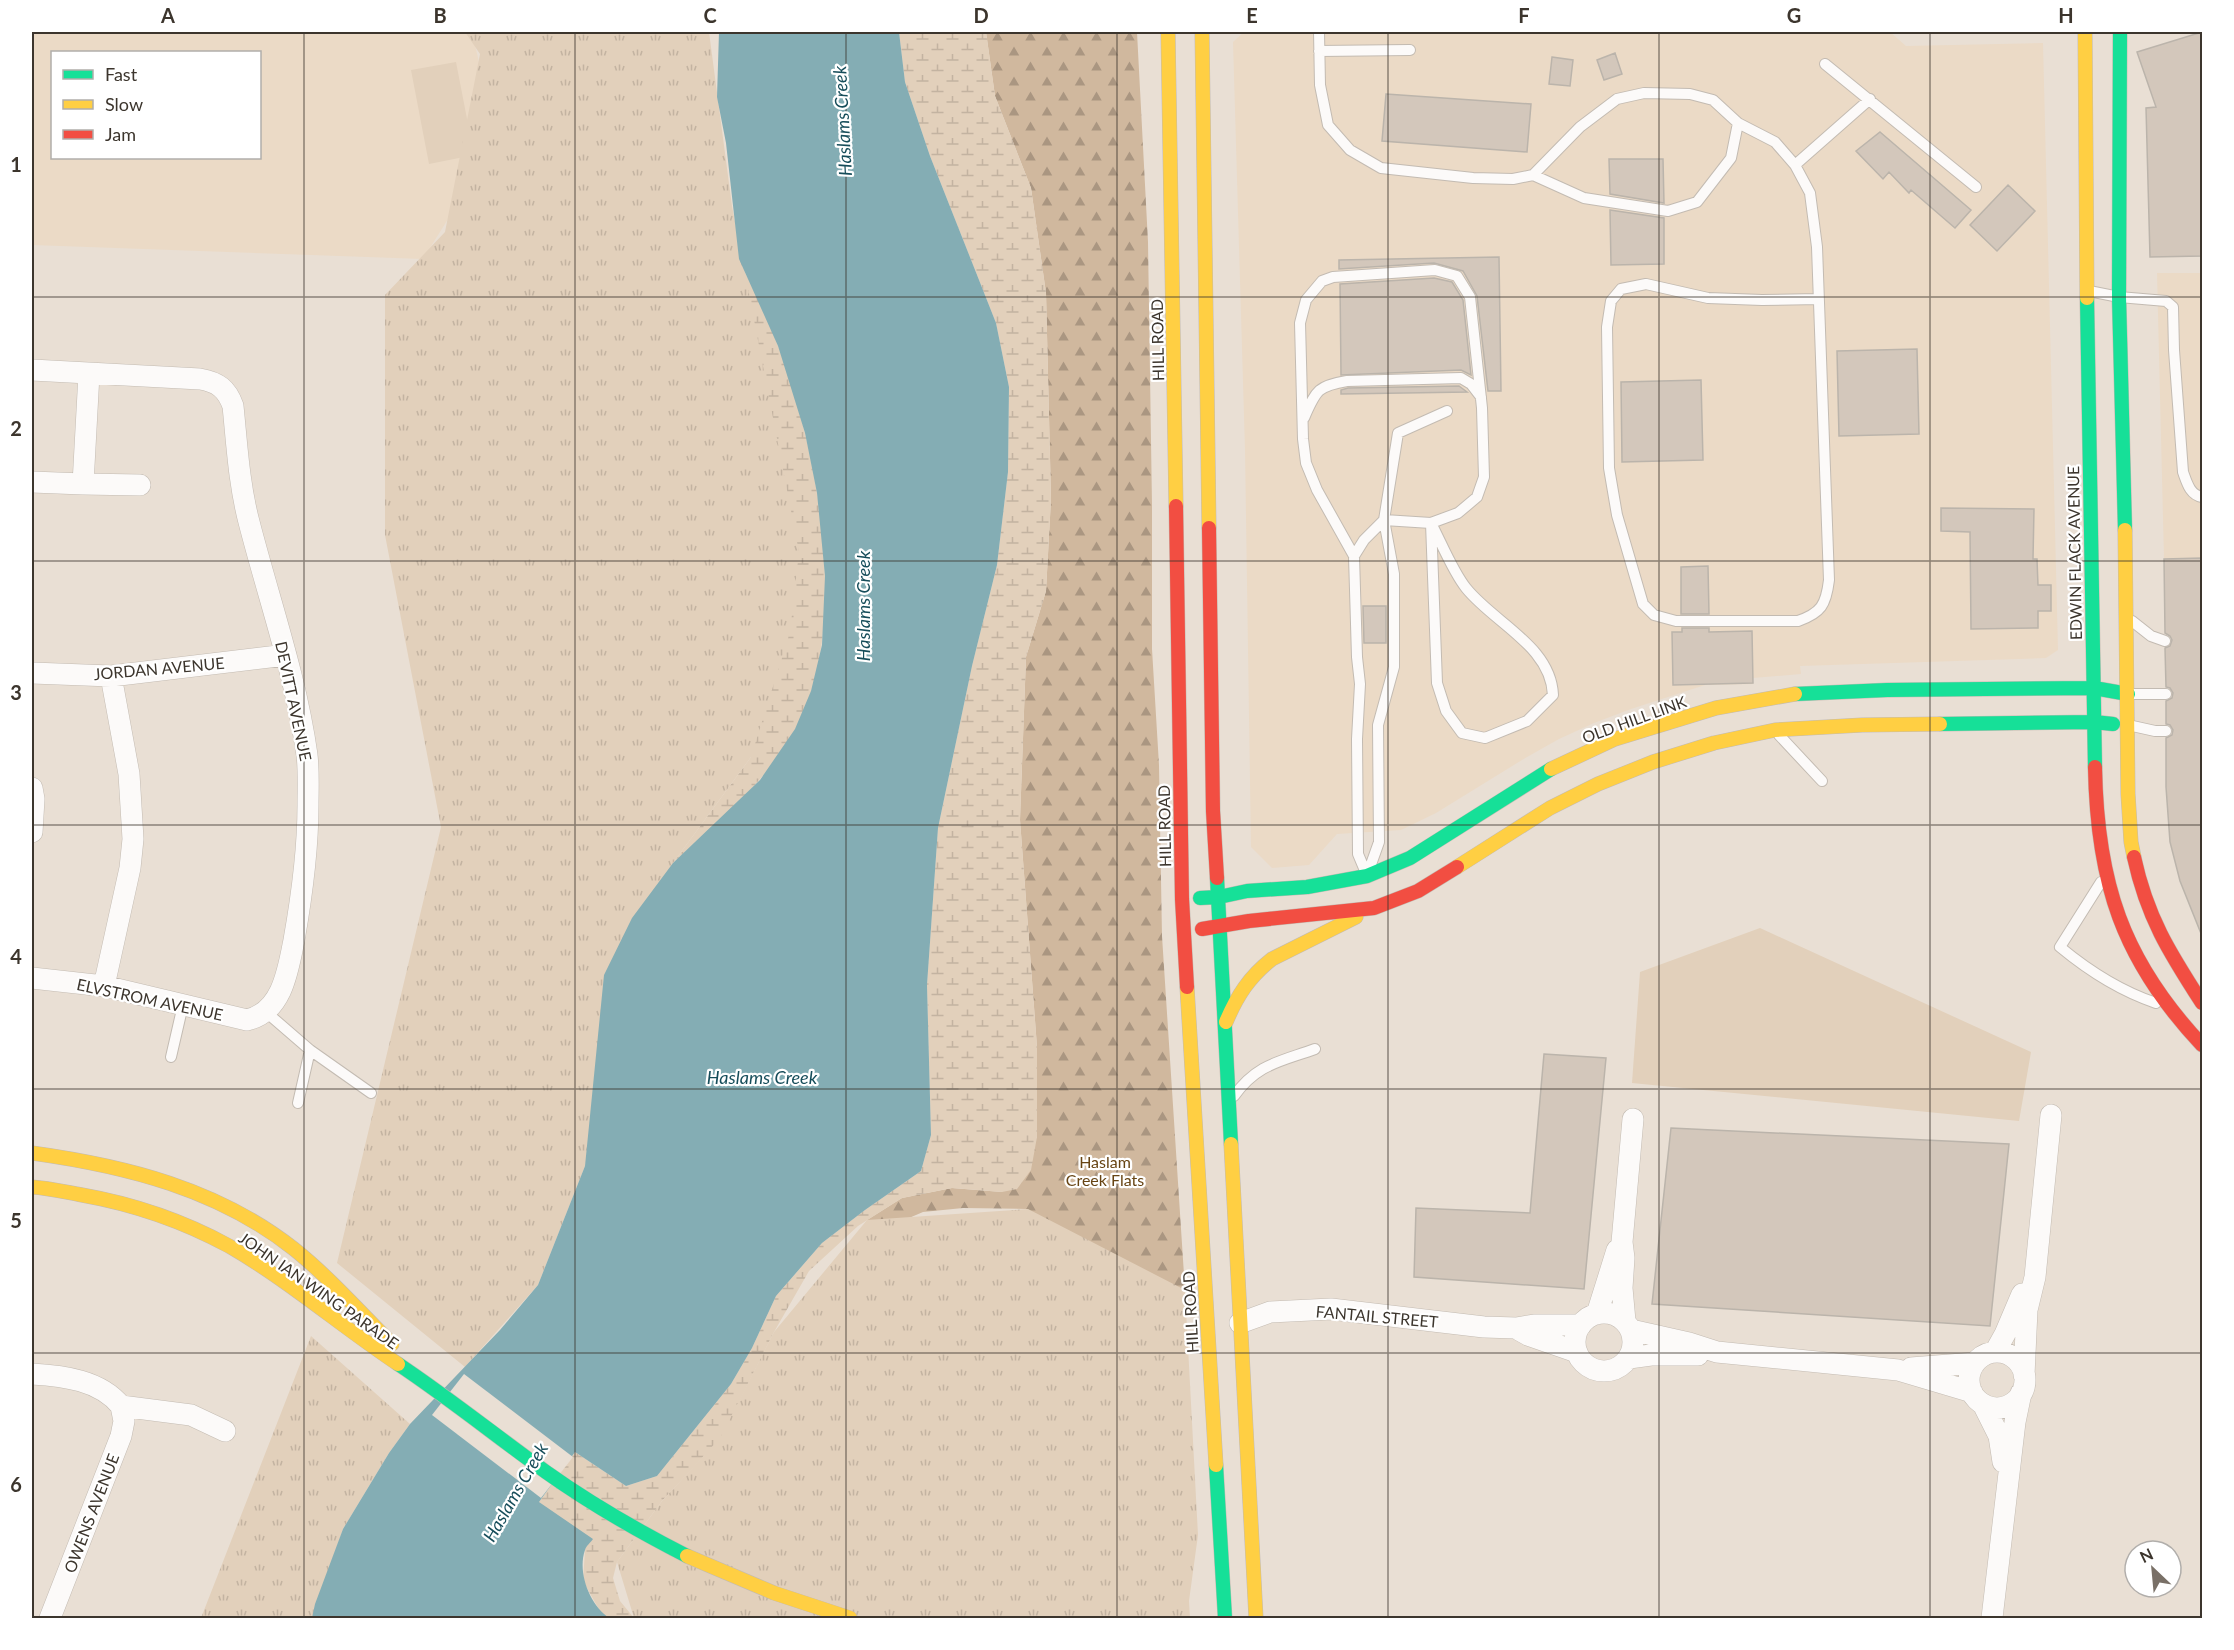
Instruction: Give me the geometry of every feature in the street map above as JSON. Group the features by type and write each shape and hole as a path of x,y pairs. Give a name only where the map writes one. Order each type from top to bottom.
{"street":[{"name":"HILL ROAD","path":"1168,32 1182,899 1225,1618"},
{"path":"1202,32 1209,608 1214,811 1256,1618"},
{"name":"EDWIN FLACK AVENUE","path":"2085,32 2086,290 2096,808 2105,876 2123,928 2141,963 2168,1006 2202,1045"},
{"path":"2120,32 2119,297 2127,617 2128,794 2131,842 2140,883 2154,923 2173,959 2202,1003"},
{"path":"32,370 89,374 82,484"},
{"name":"DEVITT AVENUE","path":"89,374 200,380 219,384 233,406 241,481 249,522 286,655 307,755 308,844 302,898 282,989 266,1012"},
{"path":"32,482 140,485"},
{"name":"JORDAN AVENUE","path":"32,673 111,676 286,655"},
{"path":"104,986 130,868 133,839 129,774 111,676"},
{"name":"OLD HILL LINK","path":"1185,931 1249,921 1371,892 1410,858 1564,762 1615,740 1716,708 1803,693 1887,690 2094,688 2128,694"},
{"name":"OLD HILL LINK","path":"1182,899 1307,887 1371,892 1418,891 1550,808 1598,784 1653,762 1713,743 1775,730 1862,725 2094,722 2128,725"},
{"path":"32,788 34,799 32,832"},
{"path":"1224,1028 1246,980 1259,968 1371,892"},
{"name":"ELVSTROM AVENUE","path":"32,978 104,986 247,1020 258,1018 266,1012"},
{"path":"1992,1618 2022,1384 2027,1310 2035,1277 2051,1115"},
{"path":"1622,1242 1614,1255 1589,1319 1576,1333 1576,1352 1588,1366 1596,1371 1614,1370 1629,1358 1633,1349 1634,1339 1628,1326 1622,1288 1624,1258 1622,1242 1633,1119"},
{"name":"JOHN IAN WING PARADE","path":"32,1153 89,1161 185,1187 238,1212 279,1238 316,1268 444,1395"},
{"name":"JOHN IAN WING PARADE","path":"32,1187 99,1197 139,1206 198,1230 268,1271 346,1329 444,1395 561,1482 656,1541 774,1595 850,1618"},
{"path":"1995,1352 2006,1334 2021,1295 2035,1277"},
{"name":"FANTAIL STREET","path":"1239,1323 1270,1312 1331,1309 1484,1327 1516,1328 1589,1319"},
{"path":"1589,1319 1607,1313 1628,1326 1717,1352 1898,1370 1978,1398 2000,1407 2015,1400 2022,1384 2017,1360 2003,1353 1995,1352 1984,1355 1975,1363 1969,1377 1978,1398 1999,1436 2002,1460 2008,1480"},
{"path":"1209,1351 1239,1323"},
{"name":"FANTAIL STREET","path":"1516,1328 1528,1335 1576,1352"},
{"path":"1629,1358 1651,1355 1689,1356 1717,1352"},
{"path":"1898,1370 1920,1366 1975,1363"},
{"path":"32,1374 76,1380 99,1387 113,1396 121,1406 191,1415 225,1431"},
{"name":"OWENS AVENUE","path":"50,1618 121,1436 124,1421 121,1406"}],"lane":[{"path":"1319,32 1320,85 1328,125 1350,150 1381,168 1473,178 1513,179 1533,175 1580,127 1617,99 1644,93 1690,93 1713,100 1738,123 1775,142 1795,165 1810,193 1817,246 1819,299 1829,568 1827,598 1816,615 1798,621 1676,621 1654,615 1643,604 1617,515 1609,468 1606,327 1611,301 1621,289 1647,284 1708,298 1819,299"},
{"path":"1319,51 1410,50"},
{"path":"1825,64 1976,186"},
{"path":"1795,165 1870,99"},
{"path":"1533,175 1584,198 1668,211 1697,202 1731,158 1738,123"},
{"path":"1354,556 1364,540 1384,520 1431,523 1458,513 1477,497 1484,477 1481,397 1470,297 1457,276 1435,270 1333,277 1322,281 1306,300 1300,323 1302,421 1306,463 1354,556 1360,684 1357,773 1358,854 1371,892"},
{"path":"2086,290 2119,297 2166,301 2173,307 2183,472 2188,487 2202,497"},
{"path":"1302,421 1315,394 1329,384 1347,381 1461,378 1471,384 1481,397"},
{"path":"1371,892 1379,842 1378,725 1394,667 1394,574 1384,520 1398,433 1447,411"},
{"path":"1431,523 1466,587 1538,655 1552,680 1553,695 1527,721 1485,738 1462,733 1446,711 1437,683 1431,523"},
{"path":"2127,617 2151,636 2165,641"},
{"path":"2128,694 2166,694"},
{"path":"1358,724 1378,725"},
{"path":"2128,725 2166,731"},
{"path":"1775,730 1822,781"},
{"path":"1357,773 1379,774"},
{"path":"2105,876 2060,947 2084,967 2130,994 2168,1006"},
{"path":"171,1057 183,1005"},
{"path":"266,1012 310,1050 370,1093"},
{"path":"1228,1104 1246,1079 1261,1070 1314,1049"},
{"path":"298,1103 310,1050"}],"shaded area":[{"path":"32,32 472,32 485,88 472,181 423,259 32,245"},
{"path":"1244,32 1890,32 1906,46 2043,43 2058,650 2046,658 1800,666 1801,674 1753,678 1753,684 1705,685 1631,709 1559,739 1436,813 1401,830 1337,834 1309,865 1272,868 1251,847 1245,450 1233,42"},
{"path":"2157,273 2202,273 2202,558 2164,559"}],"green space":[{"path":"465,32 709,32 732,206 799,552 790,632 751,757 673,863 585,1166 538,1285 465,1367 337,1263 441,827 385,535 385,295 445,232 480,54"},
{"path":"899,32 986,32 995,96 1031,188 1046,293 1051,499 1046,591 1026,657 1020,820 1037,1047 1037,1137 1031,1170 1017,1189 1002,1192 952,1188 902,1198 858,1226 809,1271 774,1332 721,1438 662,1501 617,1562 613,1578 620,1601 634,1618 609,1618 601,1613 583,1581 585,1550 539,1502 575,1452 626,1486 657,1476 731,1384 752,1348 776,1296 822,1243 921,1171 931,1135 927,985 938,828 972,666 997,565 1008,472 1009,387 996,323 930,156 905,82"},
{"name":"Haslam Creek Flats","path":"986,32 1137,32 1148,242 1152,649 1159,765 1162,936 1185,1290 1161,1281 1030,1217 1028,1209 963,1208 923,1212 874,1233 867,1220 902,1198 952,1188 1002,1192 1037,1137 1037,1047 1020,820 1026,657 1046,591 1051,499 1046,293 1031,188 995,96"},
{"path":"456,62 474,155 429,164 411,70"},
{"path":"739,259 778,346 806,435 823,538 825,591 822,641 812,688 795,730 783,749 740,801 673,863 751,757"},
{"path":"1760,928 2031,1052 2019,1121 1632,1083 1640,972"},
{"path":"1028,1209 1185,1290 1198,1535 1189,1601 1190,1618 634,1618 617,1562 662,1501 720,1438 774,1332 867,1220"},
{"path":"311,1336 410,1424 389,1453 343,1529 312,1618 201,1618"}],"water":[{"name":"Haslams Creek","path":"719,32 899,32 905,82 930,156 996,323 1009,387 1008,472 997,565 972,666 938,828 927,985 931,1135 921,1171 822,1243 776,1296 752,1348 731,1384 657,1476 626,1486 575,1452 539,1502 593,1539 585,1550 584,1578 596,1605 609,1618 312,1618 343,1529 389,1453 410,1424 500,1330 538,1285 585,1166 604,975 632,918 673,863 760,780 795,729 811,691 822,645 825,576 817,493 805,433 778,346 739,259 726,143 717,97"}],"pier":[{"path":"464,1374 573,1457 541,1498 432,1415"}],"building":[{"path":"2202,32 2202,256 2150,257 2146,108 2156,107 2137,52"},
{"path":"1615,53 1622,74 1604,80 1597,60"},
{"path":"1552,57 1573,60 1570,86 1549,84"},
{"path":"1386,94 1531,104 1527,152 1382,141"},
{"path":"1880,132 1971,210 1955,228 1911,190 1909,193 1889,172 1883,179 1856,151"},
{"path":"1609,159 1663,159 1664,203 1610,194"},
{"path":"2008,185 2035,211 1997,251 1970,225"},
{"path":"1610,210 1664,218 1664,264 1611,265"},
{"path":"1499,257 1501,391 1488,391 1477,296 1463,271 1434,263 1339,269 1339,260"},
{"path":"1434,278 1452,282 1463,300 1471,375 1461,370 1341,375 1340,284"},
{"path":"1917,349 1919,434 1839,436 1837,351"},
{"path":"1701,380 1703,460 1622,462 1621,382"},
{"path":"1459,386 1467,392 1341,394 1341,390 1348,388"},
{"path":"1941,508 2034,509 2033,559 2037,559 2038,585 2051,585 2051,611 2038,611 2038,628 1971,629 1970,532 1941,531"},
{"path":"2202,558 2202,936 2180,881 2170,842 2166,787 2166,738 2172,735 2173,730 2170,725 2166,724 2166,701 2172,698 2173,693 2170,688 2166,687 2165,648 2170,646 2172,640 2165,633 2164,559"},
{"path":"1708,566 1709,614 1681,614 1681,567"},
{"path":"1363,606 1386,606 1386,643 1364,643"},
{"path":"1682,628 1709,628 1709,632 1752,631 1753,683 1673,685 1672,632 1682,632"},
{"path":"1544,1054 1606,1058 1584,1289 1414,1277 1416,1208 1530,1213"},
{"path":"1671,1128 2009,1144 1990,1326 1652,1304"}],"traffic: fast":[{"path":"2120,32 2119,297 2125,530"},
{"path":"2087,298 2095,767"},
{"path":"1795,694 1887,690 2094,688 2128,694"},
{"path":"1940,724 2094,722 2113,724"},
{"path":"1200,898 1219,897 1247,891 1307,887 1367,876 1410,858 1551,769"},
{"path":"1217,878 1231,1144"},
{"path":"398,1364 563,1484 615,1517 687,1556"},
{"path":"1216,1465 1225,1618"}],"traffic: slow":[{"path":"1168,32 1176,506"},
{"path":"1202,32 1209,528"},
{"path":"2085,32 2087,298"},
{"path":"2125,530 2128,794 2134,857"},
{"path":"1551,769 1615,739 1716,708 1795,694"},
{"path":"1457,867 1550,808 1598,784 1653,762 1714,743 1775,730 1862,725 1940,724"},
{"path":"1226,1022 1244,988 1272,959 1356,917"},
{"path":"1187,987 1216,1465"},
{"path":"1231,1144 1256,1618"},
{"path":"32,1153 136,1173 170,1183 234,1211 265,1228 294,1249 332,1283 392,1344"},
{"path":"32,1187 120,1203 176,1221 212,1237 272,1273 398,1364"},
{"path":"687,1556 774,1593 850,1618"}],"traffic: jam":[{"path":"1176,506 1182,899 1187,987"},
{"path":"1209,528 1213,811 1217,878"},
{"path":"2095,767 2101,847 2119,917 2152,982 2202,1045"},
{"path":"2134,857 2145,898 2160,933 2202,1003"},
{"path":"1202,929 1249,921 1374,908 1418,891 1457,867"}]}
